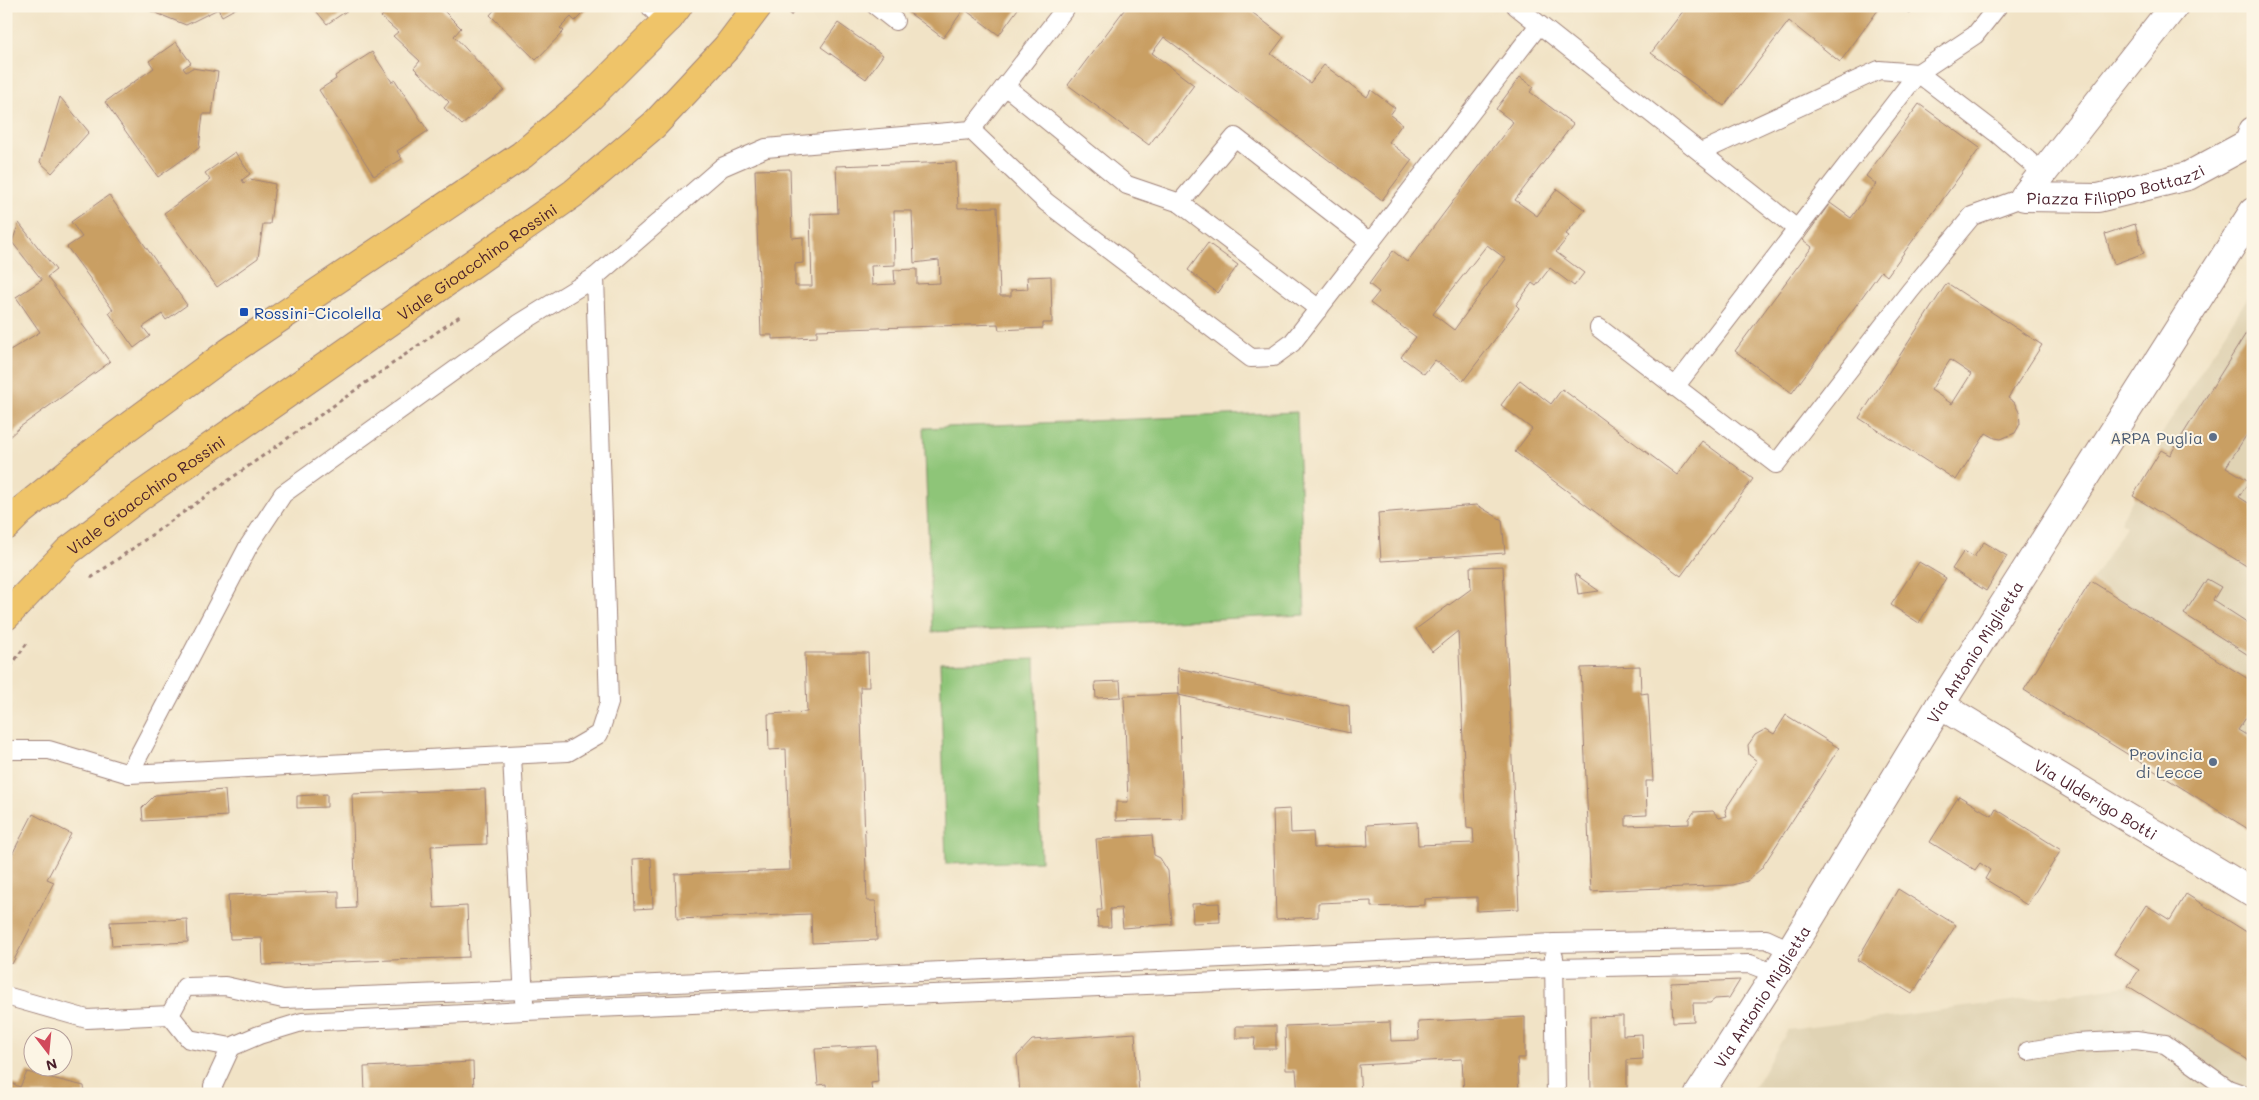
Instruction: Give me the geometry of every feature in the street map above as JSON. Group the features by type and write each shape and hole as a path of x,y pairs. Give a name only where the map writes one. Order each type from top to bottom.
{"main road":[{"name":"Viale Gioacchino Rossini","path":"6,616 68,551 139,497 574,194 654,125 727,47 758,6"},
{"path":"6,526 21,511 98,449 229,352 522,155 589,98 668,10"}],"street":[{"name":"Piazza Filippo Bottazzi","path":"2024,198 2174,6"},
{"name":"Piazza Filippo Bottazzi","path":"2024,198 2098,198 2188,176 2252,140"},
{"name":"Via Antonio Miglietta","path":"1699,1094 1776,974 1940,705 2253,212"},
{"name":"Via Ulderigo Botti","path":"1940,705 2253,893"}],"lane":[{"path":"876,6 895,21"},
{"path":"129,774 248,547 283,494 519,324 595,277 722,167 766,148 971,130 1067,6"},
{"path":"1516,6 1797,229"},
{"path":"1675,387 1918,73 1975,35 1998,6"},
{"path":"971,130 1046,202 1251,358 1273,357 1292,343 1319,310 1540,25"},
{"path":"1701,152 1879,70 1918,73 1995,132 2043,173"},
{"path":"1005,86 1127,185 1180,203 1319,310"},
{"path":"1180,203 1235,137 1371,243"},
{"path":"1598,328 1776,464 1910,291 1972,216 2024,198"},
{"path":"6,750 49,750 129,774 568,752 599,734 609,703 595,277"},
{"path":"512,755 525,1012"},
{"path":"170,1015 185,987 224,986 283,998 524,990 1554,942 1766,939 1790,950"},
{"path":"1554,942 1556,1094"},
{"path":"170,1015 189,1039 231,1047 259,1034 302,1022 1554,968 1750,964 1776,974"},
{"path":"6,996 87,1019 170,1015"},
{"path":"2028,1051 2076,1043 2136,1040 2165,1044 2228,1089 2242,1094"},
{"path":"213,1094 213,1086 231,1047"}],"shaded area":[{"path":"2253,289 2253,832 2024,690 2126,526 2120,522 2161,450 2155,445"},
{"path":"2187,893 2253,933 2253,1094 1750,1094 1788,1030 2128,986"}],"green space":[{"path":"1297,412 1305,615 932,632 924,428"},
{"path":"1035,659 1041,861 946,864 940,662"}],"building":[{"path":"139,6 240,6 222,16 218,9 186,25"},
{"path":"312,6 354,6 327,24"},
{"path":"376,6 439,6 461,28 454,36 504,90 462,125 444,108 449,102 414,68 420,61 393,36 398,32 381,17 384,14"},
{"path":"498,6 590,6 575,21 571,17 560,28 564,31 536,60 490,15"},
{"path":"900,6 1020,6 999,35 964,9 943,38"},
{"path":"1127,6 1244,6 1284,37 1271,54 1310,83 1324,65 1367,97 1371,90 1395,108 1390,115 1402,124 1389,142 1412,160 1382,200 1164,37 1152,53 1194,85 1149,145 1068,85"},
{"path":"1687,6 1881,6 1840,62 1789,21 1724,106 1651,53"},
{"path":"1900,6 1914,6 1909,13"},
{"path":"838,23 883,55 866,79 821,47"},
{"path":"176,42 191,63 183,68 186,72 192,68 218,72 212,114 203,114 199,148 158,177 105,102 154,68 149,61"},
{"path":"372,52 392,82 395,80 428,131 397,151 402,159 374,176 319,90 336,79 335,76"},
{"path":"1520,77 1534,87 1530,92 1573,124 1515,200 1537,216 1557,189 1585,210 1566,234 1569,236 1556,252 1584,273 1574,286 1550,268 1536,286 1532,283 1516,305 1519,308 1463,381 1435,360 1424,374 1401,357 1416,337 1370,303 1379,292 1369,284 1393,251 1407,262 1513,122 1496,109","holes":["1487,245 1506,259 1454,330 1433,314"]},
{"path":"60,97 89,132 52,173 40,162"},
{"path":"1919,104 1980,148 1887,276 1881,271 1792,393 1735,351 1812,247 1803,240 1830,203 1851,218 1876,184 1866,176"},
{"path":"235,152 250,174 242,180 244,183 250,179 275,184 270,224 263,224 258,258 217,287 164,213 210,180 205,173"},
{"path":"956,162 958,208 997,207 1000,296 1011,296 1011,290 1028,289 1027,277 1051,276 1052,323 1043,323 1043,328 999,330 998,324 817,330 817,337 772,339 772,335 761,335 755,170 790,169 792,238 803,237 803,263 795,264 795,286 812,286 810,214 838,213 836,166","holes":["894,211 912,211 914,263 939,260 940,283 917,284 917,269 894,270 895,284 872,285 871,266 895,265"]},
{"path":"109,195 187,305 166,320 162,314 143,327 150,336 134,348 109,313 113,310 67,247 82,237 71,222"},
{"path":"19,223 56,270 47,277 110,362 20,427 6,440 6,346 10,350 40,332 16,297 42,280 12,242"},
{"path":"2135,224 2144,253 2114,264 2105,234"},
{"path":"1208,243 1238,265 1218,293 1188,270"},
{"path":"1947,283 2042,345 2008,398 2014,402 2019,412 2020,424 2015,433 2001,439 1986,433 1956,480 1859,418","holes":["1950,360 1971,374 1952,404 1931,390"]},
{"name":"ARPA Puglia","path":"2253,322 2253,425 2226,467 2249,481 2239,497 2253,506 2253,570 2133,496 2161,450 2170,455"},
{"path":"1520,380 1551,404 1562,389 1677,475 1702,441 1753,479 1681,576 1515,452 1532,429 1501,405"},
{"path":"1477,505 1502,520 1505,553 1381,561 1378,513"},
{"path":"1984,542 2007,556 1986,591 1952,569 1964,551 1974,557"},
{"path":"1919,562 1946,578 1919,623 1891,605"},
{"path":"1503,566 1519,909 1477,911 1477,897 1425,899 1425,905 1371,907 1371,901 1318,903 1318,917 1276,919 1273,810 1290,809 1291,833 1313,832 1314,848 1368,846 1367,825 1417,822 1418,845 1474,843 1473,829 1467,828 1458,631 1432,652 1416,629 1471,589 1470,567"},
{"path":"1575,574 1599,591 1578,594"},
{"path":"2207,579 2221,587 2213,600 2253,626 2253,658 2184,614"},
{"path":"2091,581 2253,682 2253,707 2238,730 2253,739 2253,832 2024,690"},
{"path":"805,653 868,653 869,687 860,687 867,901 876,901 877,940 812,943 811,914 677,919 675,874 790,870 786,749 769,750 768,714 807,712"},
{"path":"1640,666 1641,694 1648,693 1653,781 1646,781 1647,815 1626,816 1626,826 1689,824 1689,819 1694,812 1713,811 1719,818 1727,816 1725,810 1757,761 1749,755 1748,745 1755,735 1766,729 1774,734 1786,715 1839,748 1761,869 1747,881 1733,885 1591,891 1581,668"},
{"path":"1178,668 1349,706 1350,733 1179,695"},
{"path":"1120,681 1121,697 1096,698 1095,682"},
{"path":"1179,694 1183,819 1116,821 1116,802 1128,802 1124,696"},
{"path":"485,789 487,844 431,846 434,908 467,906 469,957 263,965 262,938 230,939 228,895 339,891 339,909 356,908 352,794"},
{"path":"225,790 227,816 143,821 142,808 155,795"},
{"path":"327,794 327,807 297,808 297,796"},
{"path":"1959,796 1992,816 1996,809 2061,850 2027,905 1985,879 1990,870 1980,863 1975,870 1930,842"},
{"path":"33,814 71,834 47,879 54,882 12,964 6,962 6,866"},
{"path":"1152,835 1154,855 1160,858 1168,871 1172,924 1123,928 1121,908 1110,909 1111,927 1098,927 1097,910 1102,910 1096,839"},
{"path":"651,858 653,908 635,909 633,859"},
{"path":"1898,889 1956,925 1912,994 1857,960"},
{"path":"2186,894 2253,936 2253,1063 2128,986 2139,970 2114,954 2146,905 2170,920"},
{"path":"1219,903 1220,922 1193,923 1192,904"},
{"path":"187,919 188,942 112,946 110,922"},
{"path":"1740,980 1729,998 1715,999 1710,1003 1693,1003 1694,1021 1673,1022 1671,983"},
{"path":"1623,1016 1623,1035 1642,1034 1643,1059 1627,1060 1627,1094 1591,1094 1590,1017"},
{"path":"1525,1017 1525,1058 1517,1058 1519,1094 1464,1094 1462,1059 1359,1065 1361,1094 1298,1094 1296,1070 1286,1070 1285,1026 1390,1022 1391,1041 1419,1040 1418,1022"},
{"path":"1236,1026 1276,1026 1276,1049 1254,1049 1255,1038 1236,1038"},
{"path":"1135,1033 1139,1094 1020,1094 1017,1056 1032,1040"},
{"path":"876,1046 878,1082 871,1083 872,1094 827,1094 826,1084 818,1085 815,1049"},
{"path":"473,1062 474,1094 365,1094 364,1067"},
{"path":"24,1078 51,1078 84,1086 85,1094 6,1094 6,1081 20,1087"}],"place":[{"name":"Rossini-Cicolella","path":"244,312"},
{"name":"ARPA Puglia","path":"2213,437"},
{"name":"Provincia di Lecce","path":"2213,762"}]}
